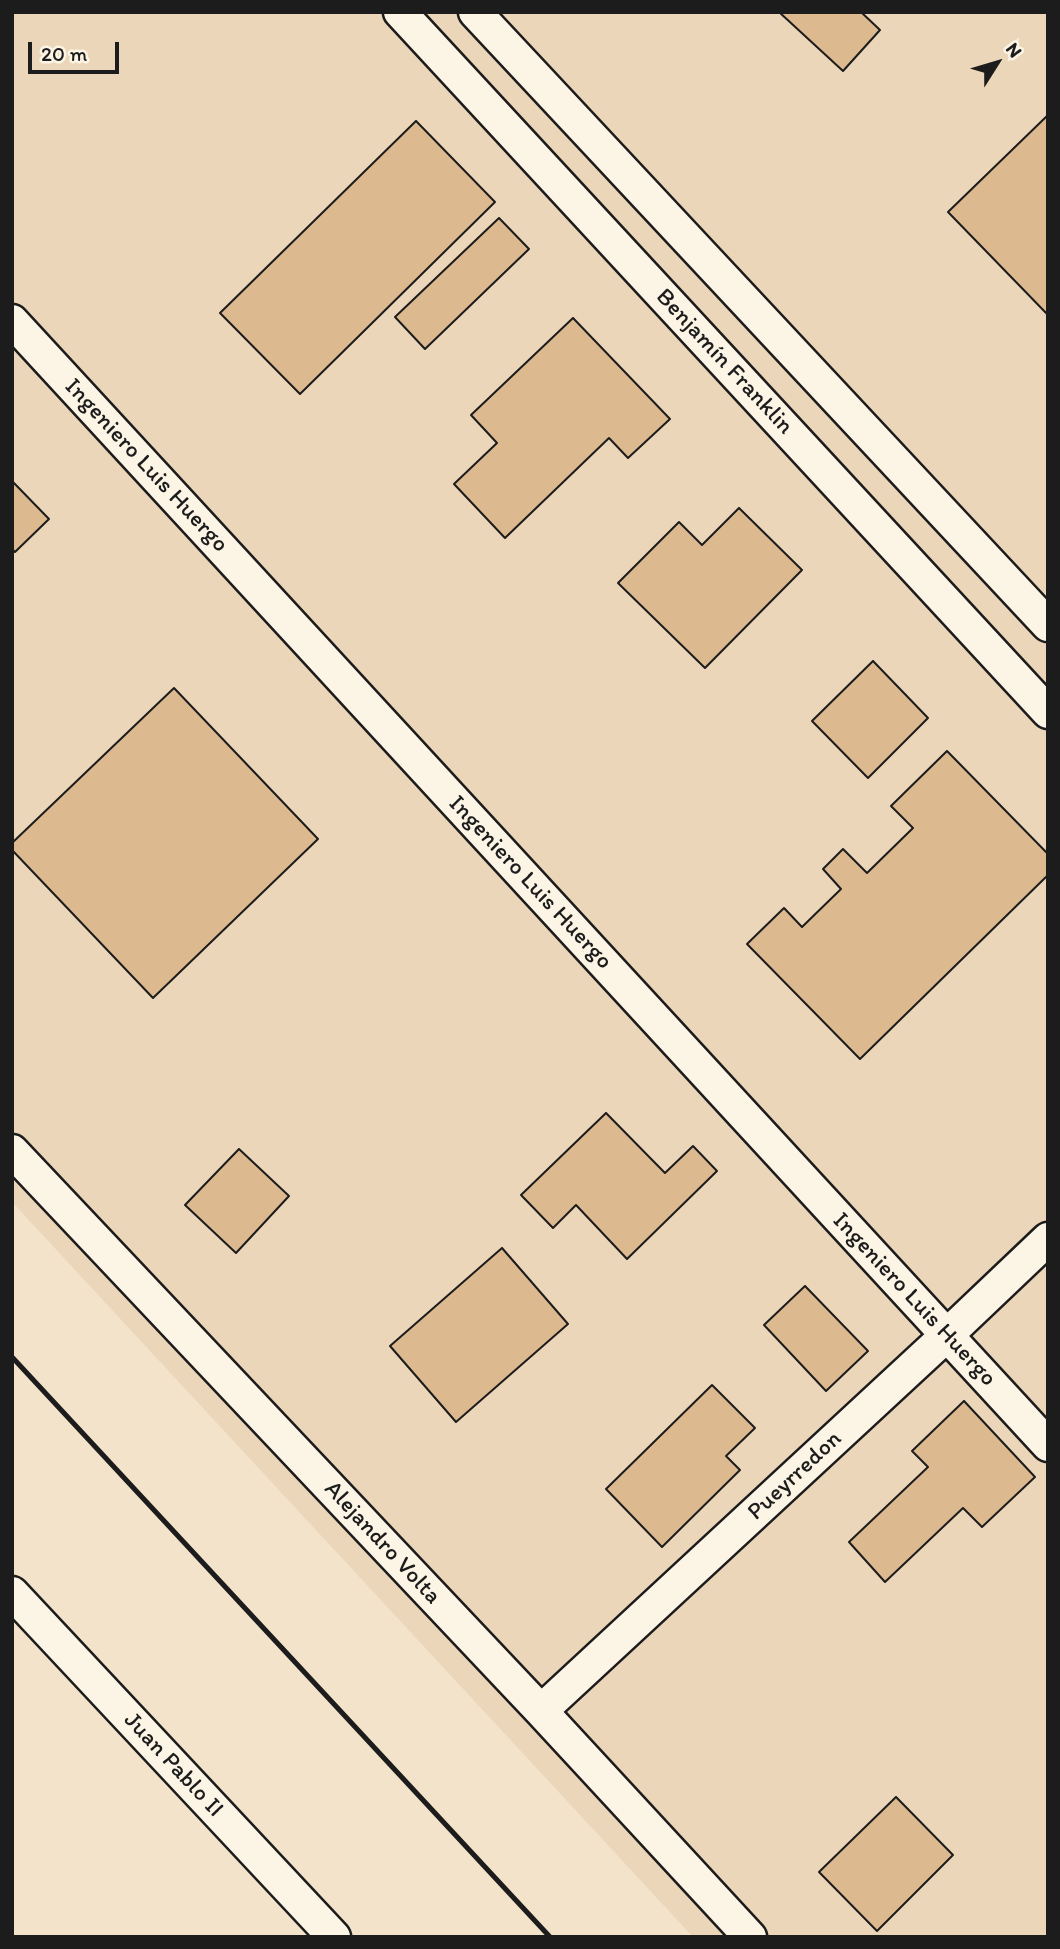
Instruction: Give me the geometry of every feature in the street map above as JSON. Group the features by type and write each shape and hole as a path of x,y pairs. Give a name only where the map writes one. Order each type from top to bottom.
{"street":[{"name":"Benjamín Franklin","path":"400,12 1048,712"},
{"path":"475,12 1048,625"},
{"name":"Ingeniero Luis Huergo","path":"12,321 1048,1445"},
{"name":"Alejandro Volta","path":"12,1151 541,1711 750,1937"},
{"name":"Pueyrredon","path":"541,1711 1048,1239"},
{"name":"Juan Pablo II","path":"12,1593 334,1937"}],"shaded area":[{"path":"12,12 1048,12 1048,1937 693,1937 12,1202"}],"building":[{"path":"779,12 861,12 880,30 843,71"},
{"path":"1048,115 1048,315 948,212"},
{"path":"416,121 495,202 300,394 220,313"},
{"path":"499,218 529,249 425,349 395,317"},
{"path":"573,318 670,419 628,458 609,438 505,538 454,484 497,443 471,415"},
{"path":"12,481 49,519 15,552 12,549"},
{"path":"739,508 802,570 705,668 618,583 679,522 702,545"},
{"path":"873,661 928,718 868,778 812,721"},
{"path":"174,688 318,839 153,998 12,850 12,843"},
{"path":"947,751 1048,854 1048,875 860,1059 747,944 784,908 802,927 841,889 823,869 843,849 867,873 913,828 891,806"},
{"path":"606,1113 665,1173 693,1146 717,1171 627,1259 576,1205 553,1228 521,1195"},
{"path":"239,1149 289,1196 236,1253 185,1205"},
{"path":"502,1248 568,1324 456,1422 390,1346"},
{"path":"805,1286 868,1351 826,1391 764,1325"},
{"path":"712,1385 755,1428 726,1456 740,1470 662,1547 606,1489"},
{"path":"964,1401 1035,1477 982,1527 963,1508 885,1582 849,1542 928,1467 912,1451"},
{"path":"896,1797 953,1855 877,1931 819,1872"}],"railway":[{"path":"12,1357 550,1937"}]}
